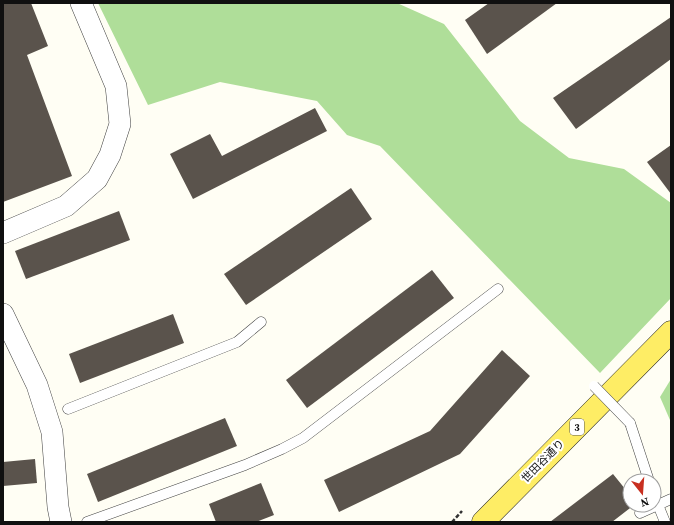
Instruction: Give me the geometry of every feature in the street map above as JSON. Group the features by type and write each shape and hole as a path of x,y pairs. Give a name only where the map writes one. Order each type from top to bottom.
{"main road":[{"name":"世田谷通り","path":"483,522 671,332"}],"street":[{"path":"3,233 66,206 97,179 110,155 120,124 116,86 80,3"},
{"path":"3,314 37,385 52,432 58,507 61,522"}],"lane":[{"path":"87,522 245,464 282,449 303,438 498,288"},
{"path":"68,409 237,342 261,322"},
{"path":"594,386 630,423 646,473"}],"path":[{"path":"452,522 463,511"}],"green space":[{"path":"98,3 397,3 444,24 520,121 569,158 624,169 671,203 671,298 600,373 380,146 347,135 317,101 220,82 148,105"},
{"path":"671,379 671,419 670,420 660,397"}],"building":[{"path":"3,3 31,3 48,46 27,55 72,176 3,202"},
{"path":"489,3 557,3 487,54 465,20"},
{"path":"671,17 671,59 576,129 553,98"},
{"path":"315,108 327,131 193,199 170,154 210,134 222,156"},
{"path":"671,145 671,194 647,162"},
{"path":"351,188 372,219 246,305 224,274"},
{"path":"119,211 130,240 26,279 15,251"},
{"path":"432,270 454,298 307,408 286,380"},
{"path":"173,314 184,343 80,383 69,354"},
{"path":"502,350 530,376 460,454 339,512 324,480 430,431"},
{"path":"225,418 237,446 98,502 87,474"},
{"path":"35,459 37,483 3,486 3,462"},
{"path":"613,474 622,485 622,513 624,513 612,522 550,522"},
{"path":"261,483 274,515 256,522 216,522 209,504"}]}
